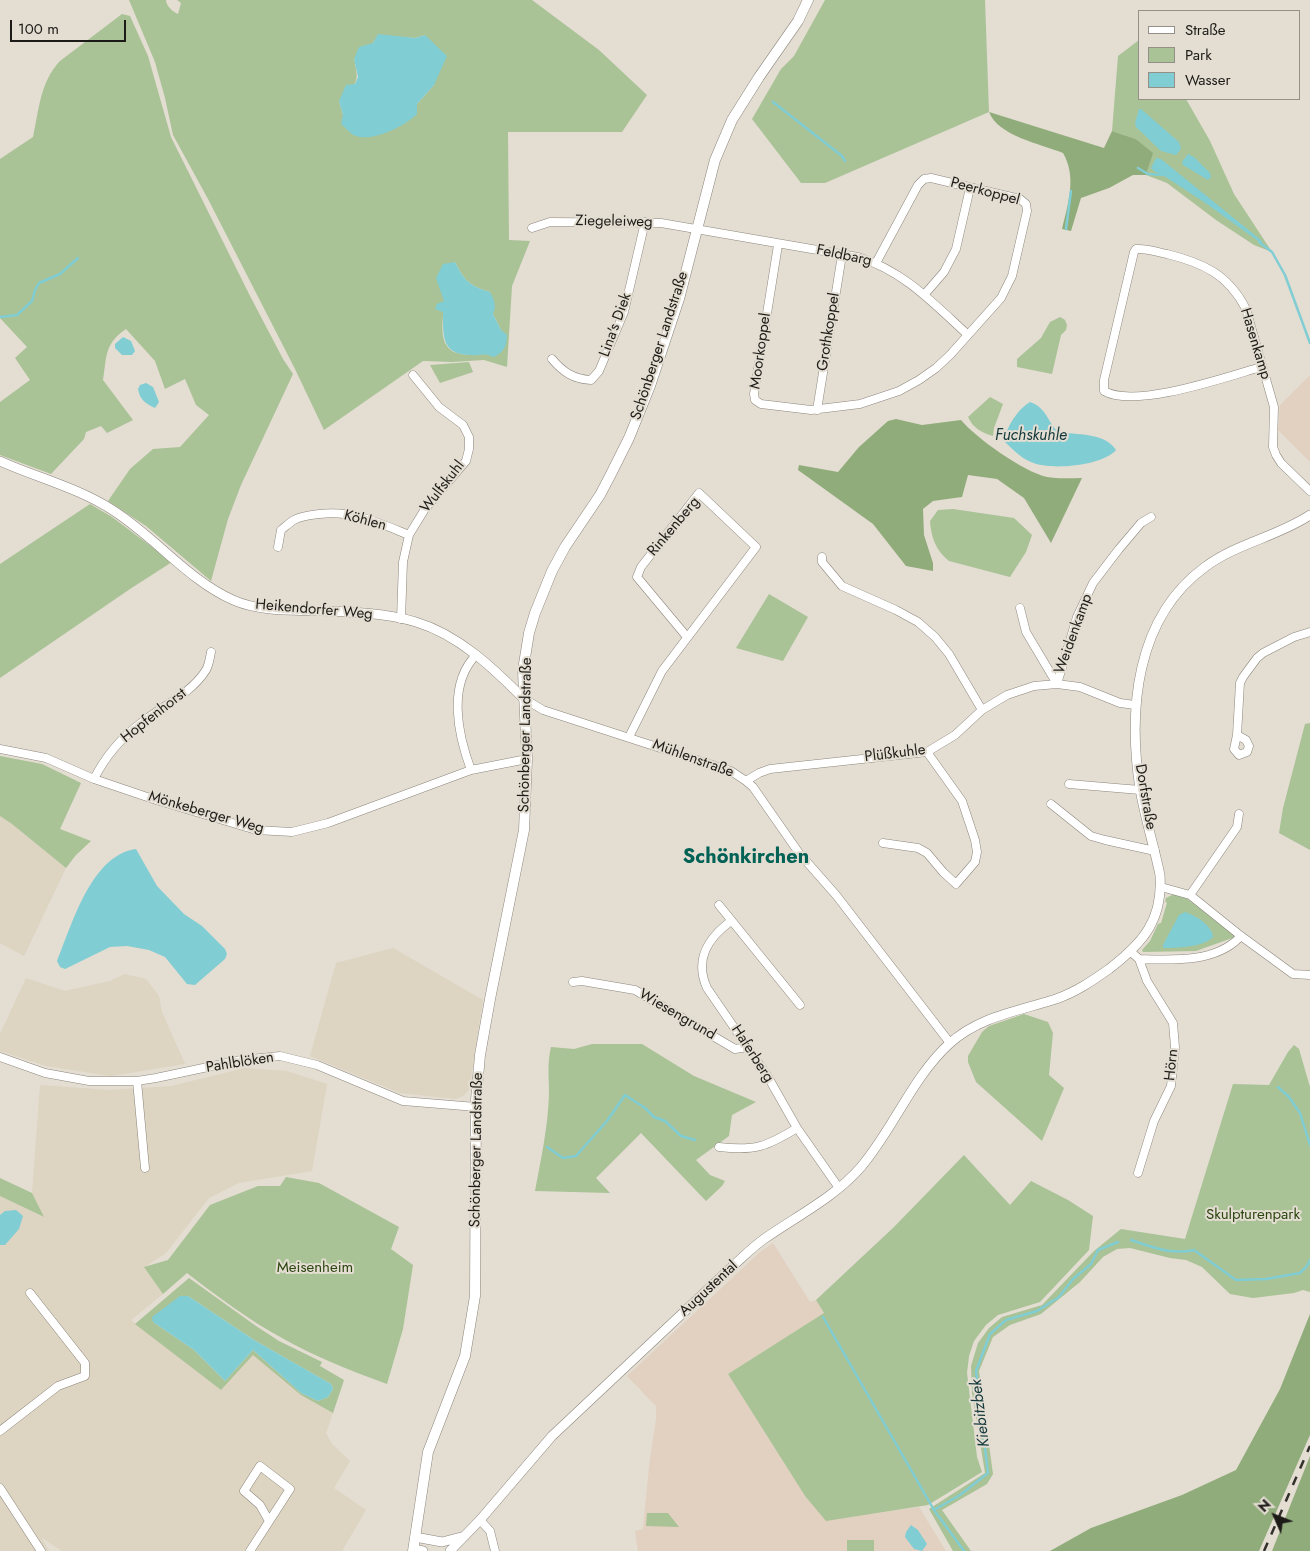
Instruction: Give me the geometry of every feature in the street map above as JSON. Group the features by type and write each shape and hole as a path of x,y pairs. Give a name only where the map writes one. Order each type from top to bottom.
{"main road":[{"name":"Schönberger Landstraße","path":"417,1550 416,1537 428,1452 465,1356 472,1322 475,1296 476,1107 480,1055 524,830 527,759 524,670 529,634 542,592 565,547 600,495 650,386 679,299 715,160 732,120 798,21 808,0"}],"street":[{"name":"Peerkoppel","path":"876,263 924,178 1020,199 1026,204 1027,211 1012,276 1001,298 968,334"},
{"path":"924,295 944,272 956,249 970,188"},
{"name":"Ziegeleiweg","path":"532,228 550,222 645,222 696,230"},
{"name":"Lina's Diek","path":"552,359 562,371 582,379 591,380 599,371 624,312 645,222"},
{"name":"Feldbarg","path":"696,230 778,245 842,254 876,263 904,279 968,334"},
{"name":"Moorkoppel","path":"778,245 754,394 755,400 761,404 817,410 860,404 899,391 936,368 968,334"},
{"name":"Hasenkamp","path":"1261,367 1169,392 1126,396 1110,395 1104,391 1104,380 1136,249 1192,260 1207,267 1239,296 1246,310 1274,407 1273,447 1276,455 1310,491"},
{"name":"Grothkoppel","path":"817,410 842,254"},
{"name":"Wulfskuhl","path":"401,619 403,562 409,535 425,509 466,460 469,448 469,437 463,425 439,407 413,375"},
{"name":"Heikendorfer Weg","path":"0,461 75,490 114,511 151,538 212,589 234,600 257,607 351,612 416,622 460,643 524,698"},
{"name":"Rinkenberg","path":"629,737 662,670 756,546 699,493 641,567 637,577 687,637"},
{"name":"Köhlen","path":"278,547 281,530 294,520 310,515 333,512 369,518 409,535"},
{"name":"Dorfstraße","path":"950,1043 966,1030 986,1020 1074,992 1091,982 1131,952 1150,927 1160,903 1161,887 1155,851 1140,790 1135,730 1135,705 1145,652 1158,624 1174,598 1192,577 1206,566 1237,548 1290,527 1310,514"},
{"name":"Weidenkamp","path":"1057,684 1077,617 1093,583 1119,548 1141,523 1152,518"},
{"path":"822,556 822,562 842,586 918,622 935,637 949,654 982,710"},
{"path":"1020,608 1026,632 1057,684"},
{"path":"1237,735 1240,683 1243,676 1257,658 1263,654 1294,637 1310,632"},
{"name":"Hopfenhorst","path":"94,779 112,751 125,736 172,702 202,675 207,669 211,652"},
{"path":"471,770 460,736 458,708 459,692 464,672 476,655"},
{"name":"Plüßkuhle","path":"746,781 770,769 927,752 956,735 982,710 1007,695 1034,686 1057,684 1080,687 1120,703 1135,705"},
{"name":"Mühlenstraße","path":"524,698 543,710 731,771 746,781 753,787 799,854 836,895 950,1043"},
{"name":"Mönkeberger Weg","path":"0,749 46,758 94,779 256,830 292,832 328,823 471,770 527,759"},
{"path":"883,843 918,848 927,853 942,872 956,884 975,862 977,852 975,840 962,801 927,752"},
{"path":"1070,784 1140,790"},
{"path":"1051,804 1091,836 1155,851"},
{"path":"1190,895 1237,827 1239,814"},
{"path":"1161,887 1190,895 1240,937 1293,974 1310,975"},
{"path":"719,905 800,1005"},
{"name":"Haferberg","path":"731,921 720,929 706,950 702,961 701,975 707,988 768,1077 797,1128 839,1188"},
{"path":"1131,952 1139,959 1198,958 1232,945 1240,937"},
{"name":"Hörn","path":"1138,1173 1154,1121 1171,1086 1175,1047 1173,1023 1147,981 1139,959"},
{"name":"Wiesengrund","path":"573,982 582,981 635,990 736,1049 748,1047"},
{"name":"Augustental","path":"449,1551 480,1520 552,1436 748,1252 839,1188 860,1168 879,1144 918,1081 937,1056 950,1043"},
{"name":"Pahlblöken","path":"0,1056 45,1073 89,1081 137,1081 242,1060 280,1056 317,1065 403,1101 476,1107"},
{"path":"137,1081 144,1168"},
{"path":"719,1147 737,1149 763,1146 773,1143 797,1128"},
{"path":"0,1430 58,1386 85,1376 85,1363 30,1293"},
{"path":"250,1551 290,1489 260,1466 244,1491 260,1505 269,1521"},
{"path":"0,1488 41,1551"},
{"path":"480,1520 490,1531 496,1551"},
{"path":"416,1537 442,1542 465,1536"}],"shaded area":[{"path":"1310,375 1310,462 1278,430 1280,405"},
{"path":"0,816 66,868 24,956 0,943"},
{"path":"393,948 483,1000 469,1090 463,1096 456,1099 400,1093 310,1056 336,963"},
{"path":"125,974 146,979 159,996 162,1012 185,1064 111,1076 46,1066 0,1051 0,1034 26,978 65,991 110,981"},
{"path":"245,1068 287,1071 327,1084 312,1171 239,1183 209,1198 166,1253 145,1267 163,1294 131,1320 221,1390 253,1354 301,1395 333,1413 326,1433 332,1444 350,1461 334,1488 366,1510 342,1551 62,1551 41,1537 49,1551 0,1551 0,1196 43,1217 32,1193 40,1085 109,1090 171,1086"},
{"path":"773,1243 810,1302 816,1300 824,1313 728,1374 805,1496 826,1520 919,1507 946,1551 638,1551 635,1531 643,1529 656,1406 627,1376 760,1252"}],"green space":[{"path":"129,0 166,0 170,8 178,14 181,3 177,0 532,0 599,50 647,95 622,132 508,132 509,240 530,241 512,286 507,367 484,360 423,361 324,430 208,199 173,135 155,62","holes":["378,35 415,38 425,35 434,85 417,104 343,115 339,101 355,83 357,74 354,59 373,43","455,262 468,282 490,292 493,314 501,330 484,353 459,354 450,350 444,339 442,329 443,318"]},
{"path":"825,0 985,0 989,112 825,183 801,183 752,119 781,69 794,56"},
{"path":"122,14 130,16 148,56 171,137 249,294 283,359 293,374 241,485 228,519 211,581 146,526 108,501 130,469 153,449 180,447 209,415 196,405 185,379 165,389 155,361 126,329 110,345 106,357 103,380 133,420 107,433 101,426 86,432 84,439 51,474 0,455 0,402 30,380 15,358 27,347 0,318 0,159 33,137 44,87 53,69 60,61"},
{"path":"1138,41 1138,100 1187,100 1210,141 1234,194 1272,252 1254,245 1216,220 1167,183 1146,175 1152,153 1136,139 1112,131 1118,56"},
{"path":"989,112 1104,148 1112,131 1136,139 1153,153 1146,175 1133,175 1109,188 1081,198 1071,231 1062,229 1070,191 1070,171 1063,153 1011,133 1001,127"},
{"path":"1060,317 1065,320 1067,325 1066,330 1061,335 1052,374 1017,367 1017,359 1041,338 1050,322"},
{"path":"469,362 473,372 440,383 430,365"},
{"path":"990,397 1003,404 993,436 978,429 968,417"},
{"path":"896,419 922,425 961,420 989,445 1026,469 1047,477 1082,478 1051,543 1024,498 997,479 968,475 962,497 933,501 923,509 924,535 933,563 933,571 906,566 873,524 798,470 799,465 838,472 859,447 888,421"},
{"path":"90,504 112,517 172,562 0,678 0,564"},
{"path":"953,509 1014,518 1032,535 1026,552 1010,577 949,561 941,553 933,538 930,521 938,510"},
{"path":"769,594 808,617 783,661 736,648"},
{"path":"1310,723 1310,850 1279,833 1283,808 1305,724"},
{"path":"0,756 42,764 81,783 60,829 91,841 66,868 0,816"},
{"path":"1174,894 1186,898 1236,935 1235,937 1196,951 1143,952 1142,950 1150,941 1158,924 1161,923 1167,903 1165,901 1166,898"},
{"path":"1024,1014 1048,1022 1053,1033 1049,1075 1064,1088 1042,1141 976,1082 968,1062 968,1056 982,1032 989,1026"},
{"path":"592,1044 642,1044 694,1076 756,1102 732,1115 729,1136 696,1160 710,1175 725,1181 706,1201 641,1133 596,1178 610,1193 535,1191 547,1119 551,1047 574,1049"},
{"name":"Skulpturenpark","path":"1294,1045 1299,1049 1310,1087 1310,1292 1303,1290 1294,1293 1253,1298 1230,1294 1202,1267 1186,1260 1130,1248 1117,1249 1103,1257 1080,1282 1041,1314 1010,1325 993,1337 979,1371 993,1474 987,1484 942,1510 971,1551 953,1551 929,1509 985,1473 972,1393 971,1366 978,1343 989,1328 1002,1317 1042,1305 1094,1251 1121,1229 1185,1239 1233,1084 1269,1085"},
{"path":"964,1155 1010,1205 1031,1181 1068,1200 1093,1216 1089,1250 1040,1302 998,1315 986,1325 974,1341 969,1356 967,1373 977,1457 982,1472 928,1505 826,1521 805,1496 728,1374 824,1313 816,1300 894,1227"},
{"name":"Meisenheim","path":"286,1177 319,1183 399,1227 391,1249 413,1265 403,1329 387,1384 334,1363 282,1338 234,1308 187,1273 163,1294 144,1267 168,1260 210,1205 258,1186 280,1186"},
{"path":"0,1178 32,1193 44,1217 0,1196"},
{"path":"189,1278 256,1326 279,1341 322,1362 320,1366 344,1380 333,1413 301,1395 253,1355 221,1390 135,1324","holes":["188,1296 254,1340 331,1384 333,1389 328,1397 318,1401 301,1393 253,1350 225,1381 194,1350 153,1322"]},
{"path":"1310,1314 1310,1435 1259,1551 1050,1551 1091,1528 1182,1495 1236,1470 1280,1389"},
{"path":"1310,1456 1310,1551 1272,1551"},
{"path":"647,1513 668,1513 679,1527 646,1526"},
{"path":"847,1540 874,1540 874,1551 847,1551"}],"water":[{"path":"378,34 415,38 425,35 447,56 434,85 417,104 417,114 412,119 380,135 363,137 350,133 341,124 343,115 339,101 346,85 355,84 358,77 354,59 359,47 373,43"},
{"path":"1139,109 1179,142 1181,149 1176,155 1161,151 1136,127 1135,123"},
{"path":"1188,154 1194,157 1210,173 1211,177 1208,180 1183,165 1182,162"},
{"path":"1156,158 1161,159 1262,241 1261,243 1204,202 1155,172 1151,168"},
{"path":"455,262 468,282 490,292 493,298 495,305 493,314 501,330 507,335 504,348 494,357 484,354 475,355 454,352 446,342 443,328 443,312 435,309 437,304 444,301 436,278 443,264"},
{"path":"123,337 131,341 135,351 132,355 122,355 115,348 115,344"},
{"path":"146,383 153,387 159,402 155,408 140,396 138,389 140,385"},
{"name":"Fuchskuhle","path":"1030,402 1043,411 1058,432 1098,437 1111,444 1116,450 1099,460 1075,465 1040,465 1027,460 1004,441 1013,419"},
{"path":"136,849 157,886 184,914 202,926 225,949 227,954 225,959 195,985 187,984 165,957 149,950 127,946 110,947 65,969 60,967 57,961 77,911 95,878 107,864 120,854"},
{"path":"1185,912 1207,925 1213,937 1197,945 1163,948 1179,915"},
{"path":"16,1210 23,1216 19,1229 5,1245 0,1245 0,1215 5,1211"},
{"path":"180,1296 188,1296 254,1340 331,1384 333,1389 328,1397 318,1401 301,1393 253,1350 225,1381 194,1350 153,1322 152,1317"},
{"path":"911,1525 918,1530 927,1544 922,1551 914,1549 905,1537"}],"waterway":[{"path":"773,102 842,156 845,161"},
{"path":"1138,168 1148,174 1163,175"},
{"path":"1066,229 1071,191"},
{"path":"1259,242 1272,252 1285,275 1310,343"},
{"path":"0,317 17,315 32,301 39,283 60,274 78,258"},
{"path":"1278,1087 1289,1097 1300,1113 1310,1145"},
{"path":"547,1147 563,1158 576,1156 607,1121 625,1095 645,1108 654,1117 665,1121 681,1136 695,1140"},
{"name":"Kiebitzbek","path":"1131,1240 1169,1251 1194,1250 1236,1280 1266,1279 1300,1273 1310,1260"},
{"name":"Kiebitzbek","path":"934,1510 960,1495 988,1473 976,1371 990,1334 1006,1320 1037,1311 1059,1297 1073,1279 1091,1264 1098,1250 1118,1242"},
{"name":"Kiebitzbek","path":"823,1317 934,1510 964,1551"}],"railway":[{"path":"1264,1551 1310,1446"}],"district":[{"name":"Schönkirchen","path":"746,858"}]}
